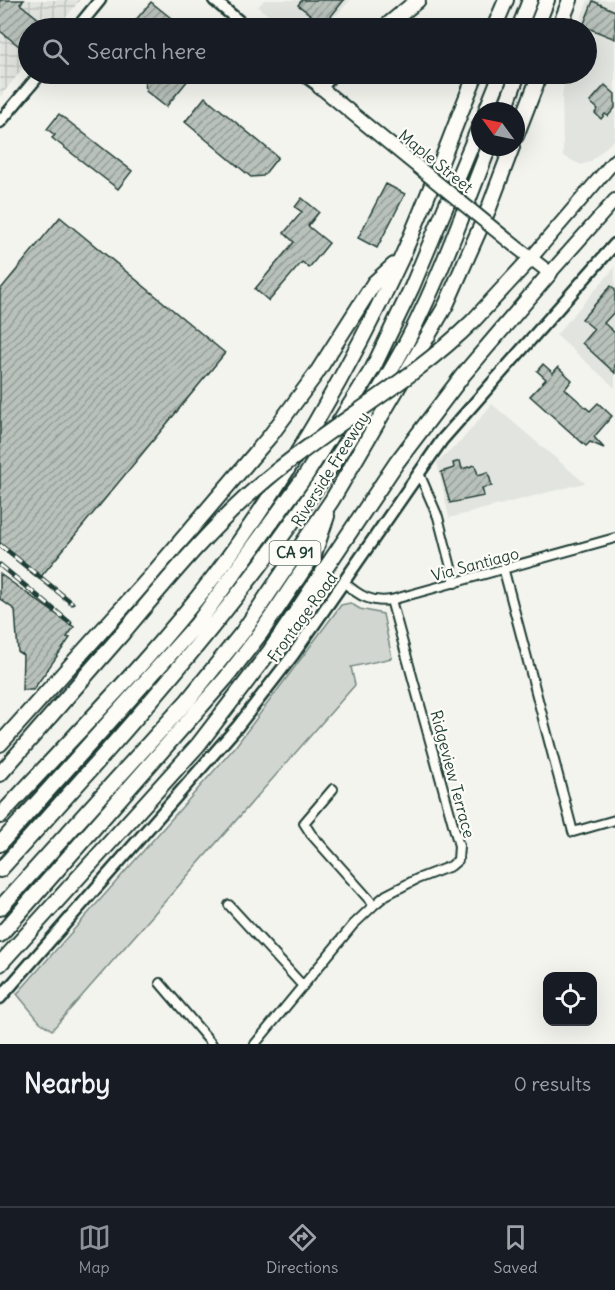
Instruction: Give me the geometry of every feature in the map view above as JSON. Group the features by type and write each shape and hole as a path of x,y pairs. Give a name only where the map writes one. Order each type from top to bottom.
{"highway":[{"path":"396,18 418,0"},
{"path":"498,18 506,0"},
{"path":"523,18 530,0"},
{"path":"540,18 547,0"},
{"path":"563,18 570,0"},
{"path":"0,816 163,638 215,575 297,451 345,369 401,258 472,84"},
{"path":"490,102 497,84"},
{"path":"507,102 514,84"},
{"path":"525,113 536,84"},
{"path":"0,844 197,624 306,475 373,368 412,287 471,146"},
{"path":"0,870 198,648 303,507 396,361 442,264 485,156"},
{"name":"Riverside Freeway","path":"0,908 188,700 243,633 332,500 446,305 489,208 509,156"},
{"path":"0,744 151,576 270,436 316,374 374,283 401,258"},
{"path":"0,774 201,541 254,490 301,452 426,363 473,321 531,258"},
{"path":"0,964 198,745 277,641 404,453 463,375 550,273"},
{"path":"0,935 181,731 260,634 314,554 332,500"}],"main road":[{"path":"85,18 100,0"},
{"path":"214,0 235,18"},
{"path":"0,122 32,84"},
{"name":"Maple Street","path":"316,84 550,273"},
{"path":"531,258 615,160"},
{"path":"550,273 615,200"},
{"name":"Frontage Road","path":"0,998 238,726 345,583 420,473 465,413 615,244"}],"street":[{"path":"420,473 438,517 455,583"},
{"name":"Via Santiago","path":"345,583 365,597 381,601 392,600 504,571 615,538"},
{"path":"504,571 573,832 615,820"},
{"name":"Ridgeview Terrace","path":"255,1044 353,925 374,905 386,895 417,879 451,866 458,860 459,846 392,600"},
{"path":"333,789 304,823 311,834 374,905"},
{"path":"230,905 303,986"},
{"path":"160,983 212,1044"}],"shaded area":[{"path":"0,0 80,0 65,18 18,18 18,74 0,97"},
{"path":"264,0 351,0 333,18 272,18 258,7"},
{"path":"588,0 615,0 615,139 590,162 581,165 563,156 562,96 564,84 597,84 597,18 581,18"},
{"path":"615,267 615,388 556,335"},
{"path":"492,404 585,483 449,518 437,462 461,441"},
{"path":"350,603 360,609 383,614 392,658 351,667 355,685 52,1030 40,1022 17,994 235,747 341,605"}],"building":[{"path":"0,0 24,0 20,4 38,18 18,18 18,45 0,31"},
{"path":"302,0 344,0 330,18 315,18 298,5"},
{"path":"593,1 615,11 615,39 597,32 597,18 586,18"},
{"path":"151,2 171,18 137,18"},
{"path":"145,84 185,84 166,107 146,91"},
{"path":"605,85 615,94 615,108 608,116 605,114 601,119 595,113 598,109 590,102"},
{"path":"205,97 278,157 263,176 251,177 185,122"},
{"path":"59,114 132,171 118,189 52,138 55,135 47,129"},
{"path":"386,184 405,194 377,248 358,238"},
{"path":"302,198 319,212 308,226 329,243 309,268 302,262 269,301 255,289 294,242 284,233 302,212 295,207"},
{"path":"60,217 225,353 39,579 0,547 0,290"},
{"path":"611,286 615,289 615,311 604,323 615,333 615,373 582,343 594,329 582,319"},
{"path":"543,364 553,373 558,367 572,380 565,389 590,411 598,403 612,416 594,437 604,448 590,442 586,446 530,396 546,379 537,371"},
{"path":"460,461 462,469 475,465 478,475 488,472 492,486 482,488 484,496 450,503 441,472 454,468 453,463"},
{"path":"0,574 74,627 67,637 70,638 33,690 22,690 23,655 18,652 15,610 0,599"}],"railway":[{"path":"0,545 72,603"},
{"path":"0,565 70,623"}]}
